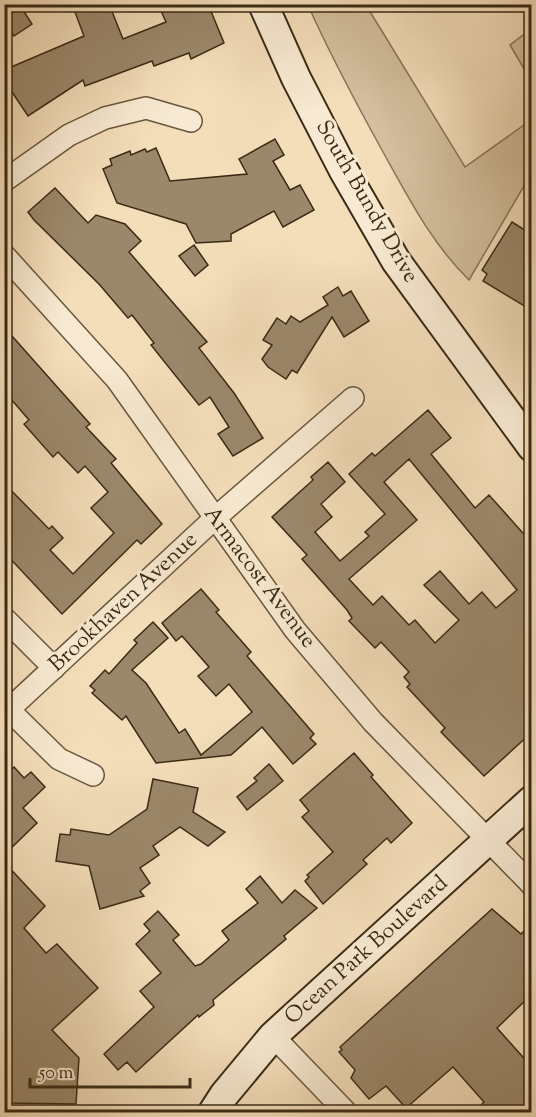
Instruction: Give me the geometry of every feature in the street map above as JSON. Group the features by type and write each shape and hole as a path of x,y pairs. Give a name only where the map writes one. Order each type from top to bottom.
{"main road":[{"name":"South Bundy Drive","path":"263,4 344,171 396,261 531,447"},
{"name":"Ocean Park Boulevard","path":"213,1113 224,1095 273,1036 531,800"}],"street":[{"path":"4,182 69,135 105,118 146,108 191,121"},
{"name":"Armacost Avenue","path":"4,255 117,380 295,630 373,722 531,885"},
{"name":"Brookhaven Avenue","path":"7,712 214,519 352,398"},
{"path":"4,618 54,668"},
{"path":"7,712 59,759 93,775"},
{"path":"273,1036 346,1113"}],"shaded area":[{"path":"308,5 366,5 465,167 531,120 531,174 469,280 443,251 411,203 344,79"},
{"path":"531,29 531,81 510,45"}],"building":[{"path":"72,4 109,4 123,39 166,22 161,11 178,4 208,4 224,43 191,59 189,53 154,66 152,61 85,86 83,80 28,116 4,80 4,70 84,36"},
{"path":"21,7 32,24 14,36 4,18"},
{"path":"275,139 284,155 273,161 290,190 300,185 314,210 283,227 274,211 231,234 231,241 196,243 186,224 117,203 103,169 112,165 110,159 130,151 131,155 145,149 147,152 156,148 170,181 247,174 239,159"},
{"path":"55,188 88,223 96,215 125,224 141,241 129,252 207,342 199,348 234,393 263,438 233,456 218,434 229,427 210,397 199,405 151,345 154,343 132,315 128,318 99,284 34,220 28,212"},
{"path":"512,222 531,234 531,310 483,281 487,274 482,270"},
{"path":"194,245 208,265 195,276 179,256"},
{"path":"338,287 343,296 351,291 369,321 344,337 332,317 297,373 292,370 286,379 268,367 262,359 272,345 263,340 277,318 286,324 291,316 300,322 328,305 323,297"},
{"path":"4,327 90,424 86,427 116,459 111,463 162,524 141,544 137,540 62,614 4,552 4,483 49,529 52,526 63,538 50,550 73,574 114,533 91,508 108,492 85,466 78,473 58,452 53,457 24,424 29,420 4,391"},
{"path":"428,410 451,438 431,454 475,508 489,495 531,542 531,733 484,776 441,732 445,728 407,687 410,684 404,677 409,672 381,642 375,648 349,621 352,618 347,610 302,559 307,555 272,517 313,480 311,477 328,462 345,482 321,504 332,517 315,532 340,561 369,536 365,532 385,514 349,474 372,453 375,456","holes":["409,459 517,590 496,608 482,592 469,604 440,571 424,585 459,620 435,643 415,620 409,625 382,596 373,605 349,579 417,520 384,482"]},
{"path":"201,589 219,610 216,612 251,652 247,656 314,734 310,738 316,744 293,764 262,727 231,755 156,763 126,716 122,720 92,693 95,690 90,686 105,670 109,674 137,643 134,640 153,622 168,638 132,670 146,683 179,733 185,729 201,755 252,712 229,684 216,696 198,676 209,667 182,636 176,641 162,623"},
{"path":"354,753 373,775 371,777 412,823 391,843 387,838 363,860 367,864 323,904 305,881 309,877 307,875 333,852 302,817 309,811 300,800"},
{"path":"269,764 283,781 247,810 237,797 257,781 254,778"},
{"path":"14,767 24,778 31,772 45,787 23,808 37,823 4,855 4,776"},
{"path":"153,779 198,788 193,812 225,832 208,846 180,827 153,846 159,855 140,868 150,883 140,891 144,896 100,909 89,866 56,861 60,834 70,835 71,829 109,835 147,809"},
{"path":"4,862 45,906 24,928 46,953 57,944 98,988 52,1030 79,1058 76,1104 4,1103"},
{"path":"260,876 282,903 295,890 317,908 284,936 286,939 213,1000 214,1005 199,1017 198,1015 136,1072 127,1062 118,1070 104,1054 154,1007 140,991 161,973 136,944 150,931 144,924 158,911 179,935 173,940 195,966 201,964 229,940 222,931 258,903 246,889"},
{"path":"492,909 521,934 531,924 531,995 497,1028 531,1066 531,1113 473,1113 484,1102 453,1067 406,1108 386,1086 369,1099 351,1078 355,1070 339,1052 342,1050 340,1047"}]}
